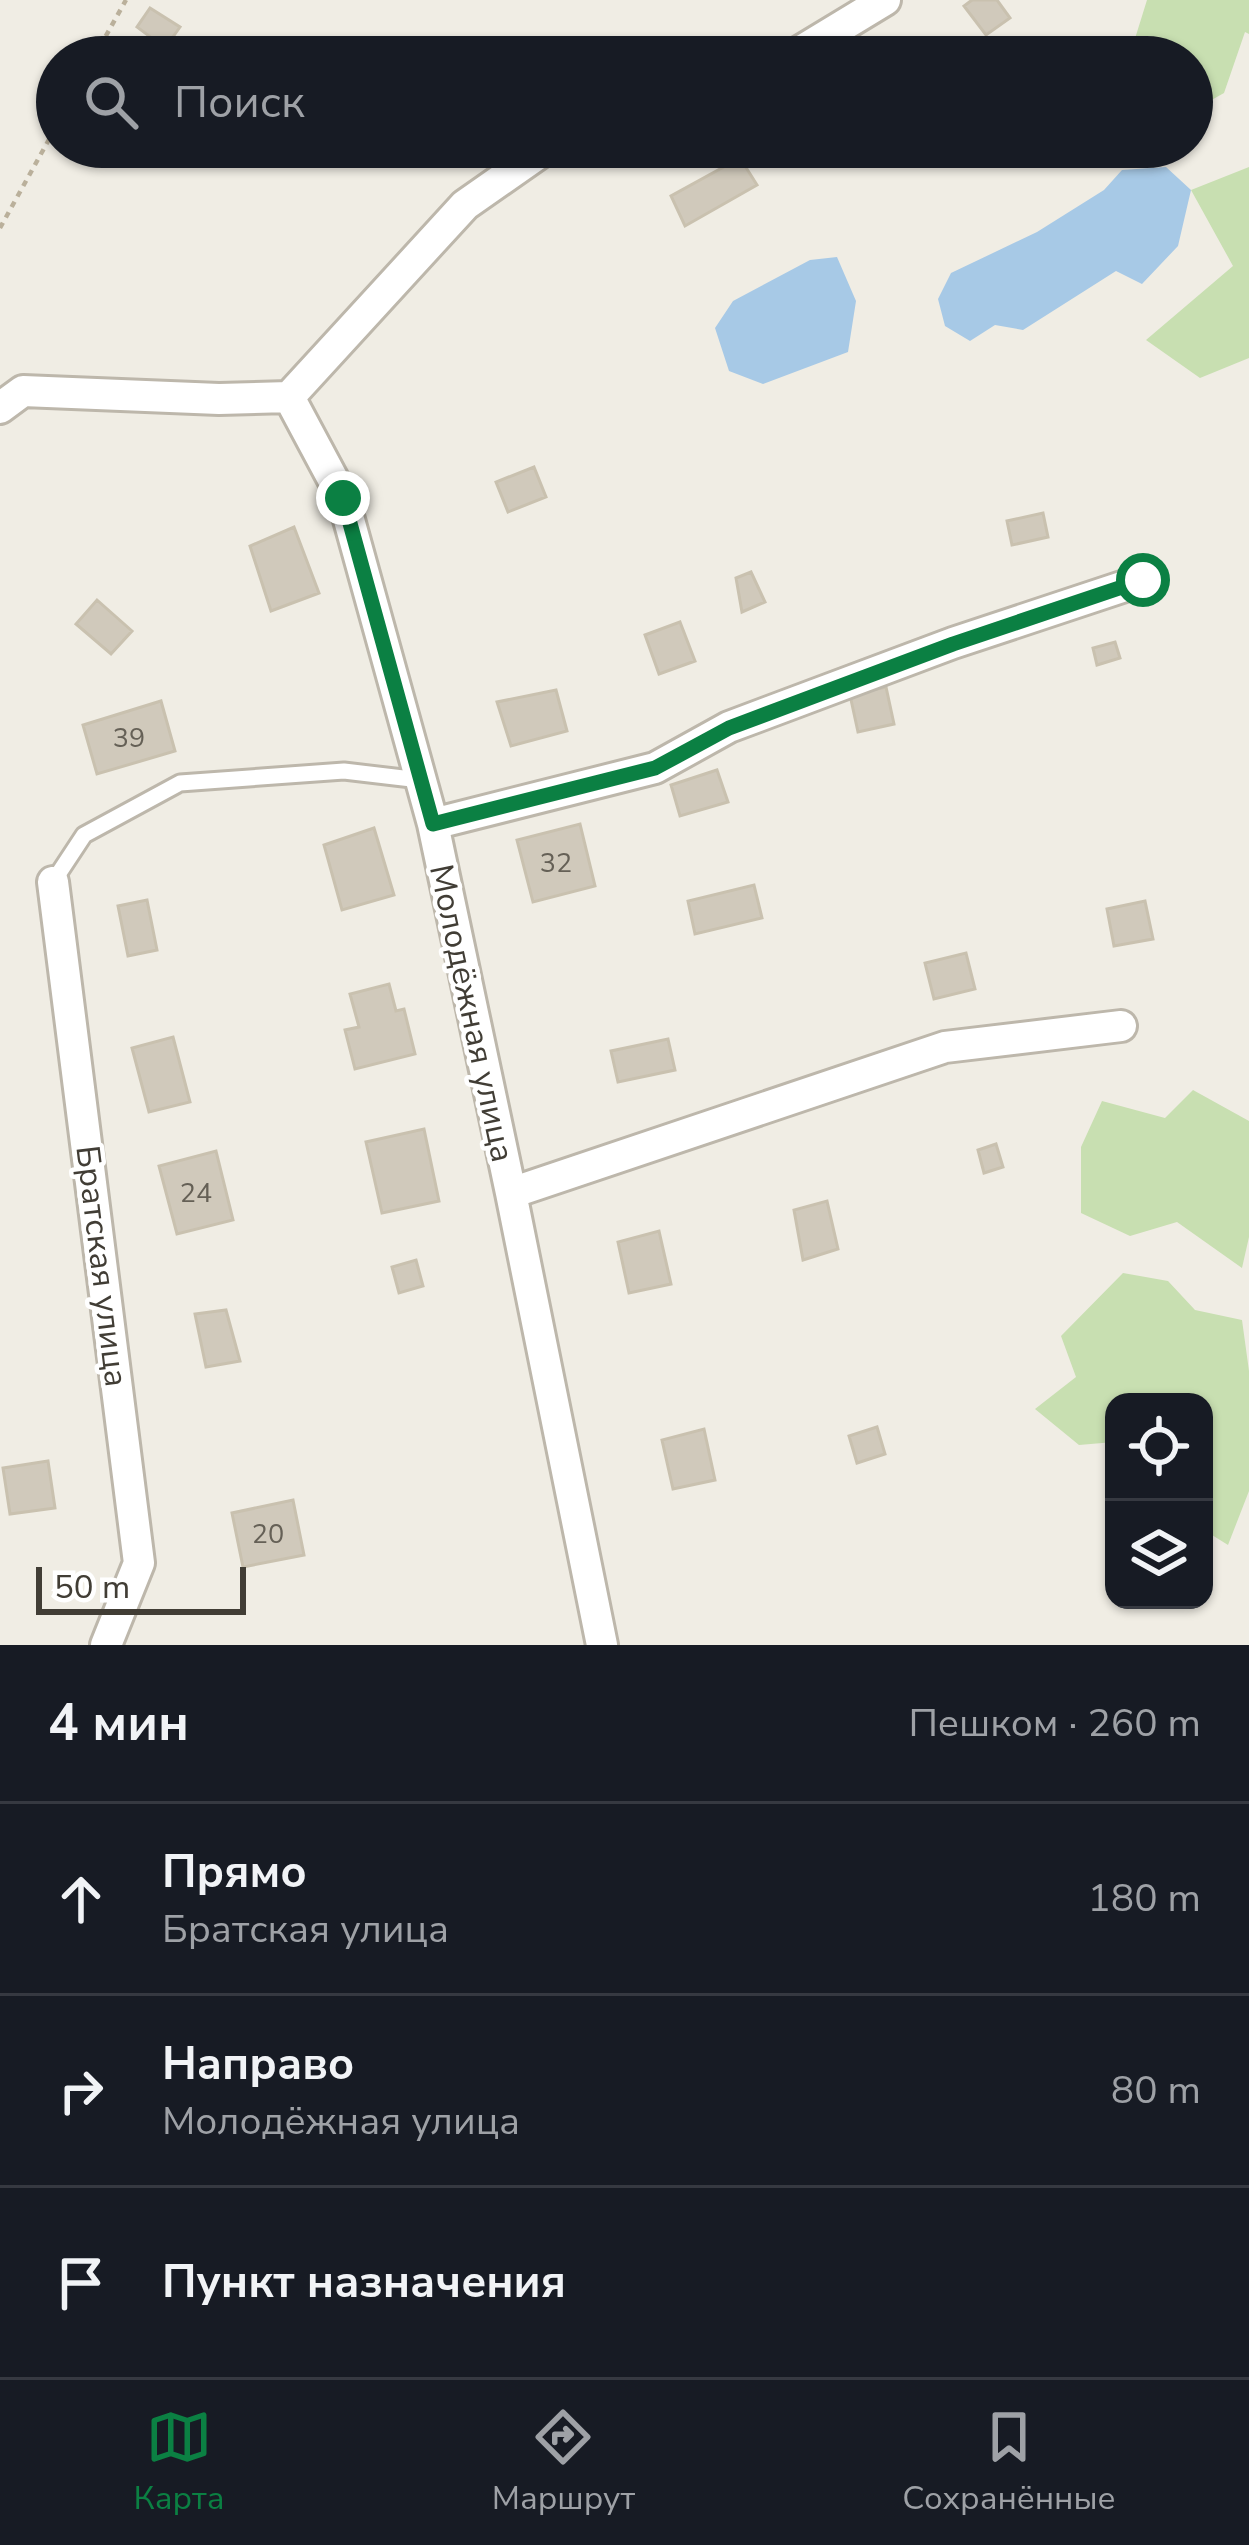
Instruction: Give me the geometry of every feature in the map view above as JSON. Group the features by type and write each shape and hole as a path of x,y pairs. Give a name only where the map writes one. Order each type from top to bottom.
{"street":[{"path":"826,36 885,0"},
{"path":"0,408 23,391 219,400 289,397 464,206 518,168"},
{"name":"Молодёжная улица","path":"289,397 343,498 433,824 602,1645"},
{"path":"433,824 655,768 729,728 953,644 1143,580"},
{"name":"Братская улица","path":"53,882 140,1563 106,1645"},
{"path":"511,1193 945,1047 1121,1026"}],"lane":[{"path":"53,882 85,835 180,783 344,771 420,780"}],"path":[{"path":"106,36 126,0"},
{"path":"0,228 36,162"}],"green space":[{"path":"1147,0 1249,0 1249,34 1245,32 1224,93 1213,99 1213,36 1136,36"},
{"path":"1249,167 1249,358 1200,378 1146,340 1233,266 1191,190"},
{"path":"1193,1090 1249,1121 1249,1237 1242,1268 1177,1222 1130,1236 1081,1213 1081,1147 1102,1101 1165,1118"},
{"path":"1123,1273 1168,1281 1195,1310 1242,1320 1249,1371 1249,1491 1228,1545 1213,1536 1213,1393 1105,1393 1105,1443 1079,1445 1035,1409 1076,1377 1061,1336"}],"water":[{"path":"1167,168 1191,190 1178,246 1142,284 1116,271 1023,330 995,325 970,341 945,326 938,299 951,273 1037,232 1104,190 1122,170"},
{"path":"837,257 856,301 848,352 763,384 729,371 715,328 733,301 810,260"}],"building":[{"path":"972,0 997,0 1010,18 986,35 964,6"},
{"path":"150,8 180,27 174,36 149,36 137,27"},
{"path":"722,168 746,168 757,185 685,226 671,196"},
{"path":"534,467 546,497 508,512 496,482"},
{"path":"1043,513 1048,537 1012,545 1007,521"},
{"path":"294,527 319,593 271,611 250,546"},
{"path":"751,572 765,602 742,612 736,578"},
{"path":"97,600 132,631 111,654 76,624"},
{"path":"680,622 695,661 659,674 645,635"},
{"path":"1115,642 1120,658 1097,665 1093,648"},
{"path":"886,687 894,724 858,732 850,695"},
{"path":"556,690 567,731 511,746 497,702"},
{"path":"161,701 175,751 97,774 83,725"},
{"path":"717,770 728,802 680,816 671,785"},
{"path":"580,824 595,886 533,902 517,840"},
{"path":"374,828 394,895 342,910 324,845"},
{"path":"754,885 762,918 695,934 688,901"},
{"path":"147,900 157,950 128,956 118,906"},
{"path":"1145,901 1153,939 1114,946 1107,909"},
{"path":"966,953 975,989 934,999 925,963"},
{"path":"389,984 396,1011 404,1009 415,1054 355,1069 345,1030 359,1027 350,994"},
{"path":"173,1037 190,1102 149,1112 132,1048"},
{"path":"668,1039 675,1070 618,1082 611,1051"},
{"path":"424,1129 439,1201 382,1213 366,1142"},
{"path":"996,1144 1003,1167 984,1173 978,1150"},
{"path":"216,1151 233,1220 177,1234 159,1166"},
{"path":"827,1201 838,1249 803,1260 794,1210"},
{"path":"659,1231 671,1284 629,1293 618,1242"},
{"path":"416,1260 423,1286 399,1293 392,1267"},
{"path":"226,1310 240,1361 206,1367 195,1314"},
{"path":"877,1427 885,1454 857,1463 849,1436"},
{"path":"704,1429 715,1480 673,1489 662,1440"},
{"path":"48,1461 55,1508 10,1514 3,1468"},
{"path":"293,1500 304,1555 243,1567 232,1513"}],"route":[{"path":"343,498 433,824 655,768 729,728 953,644 1143,580"}]}
